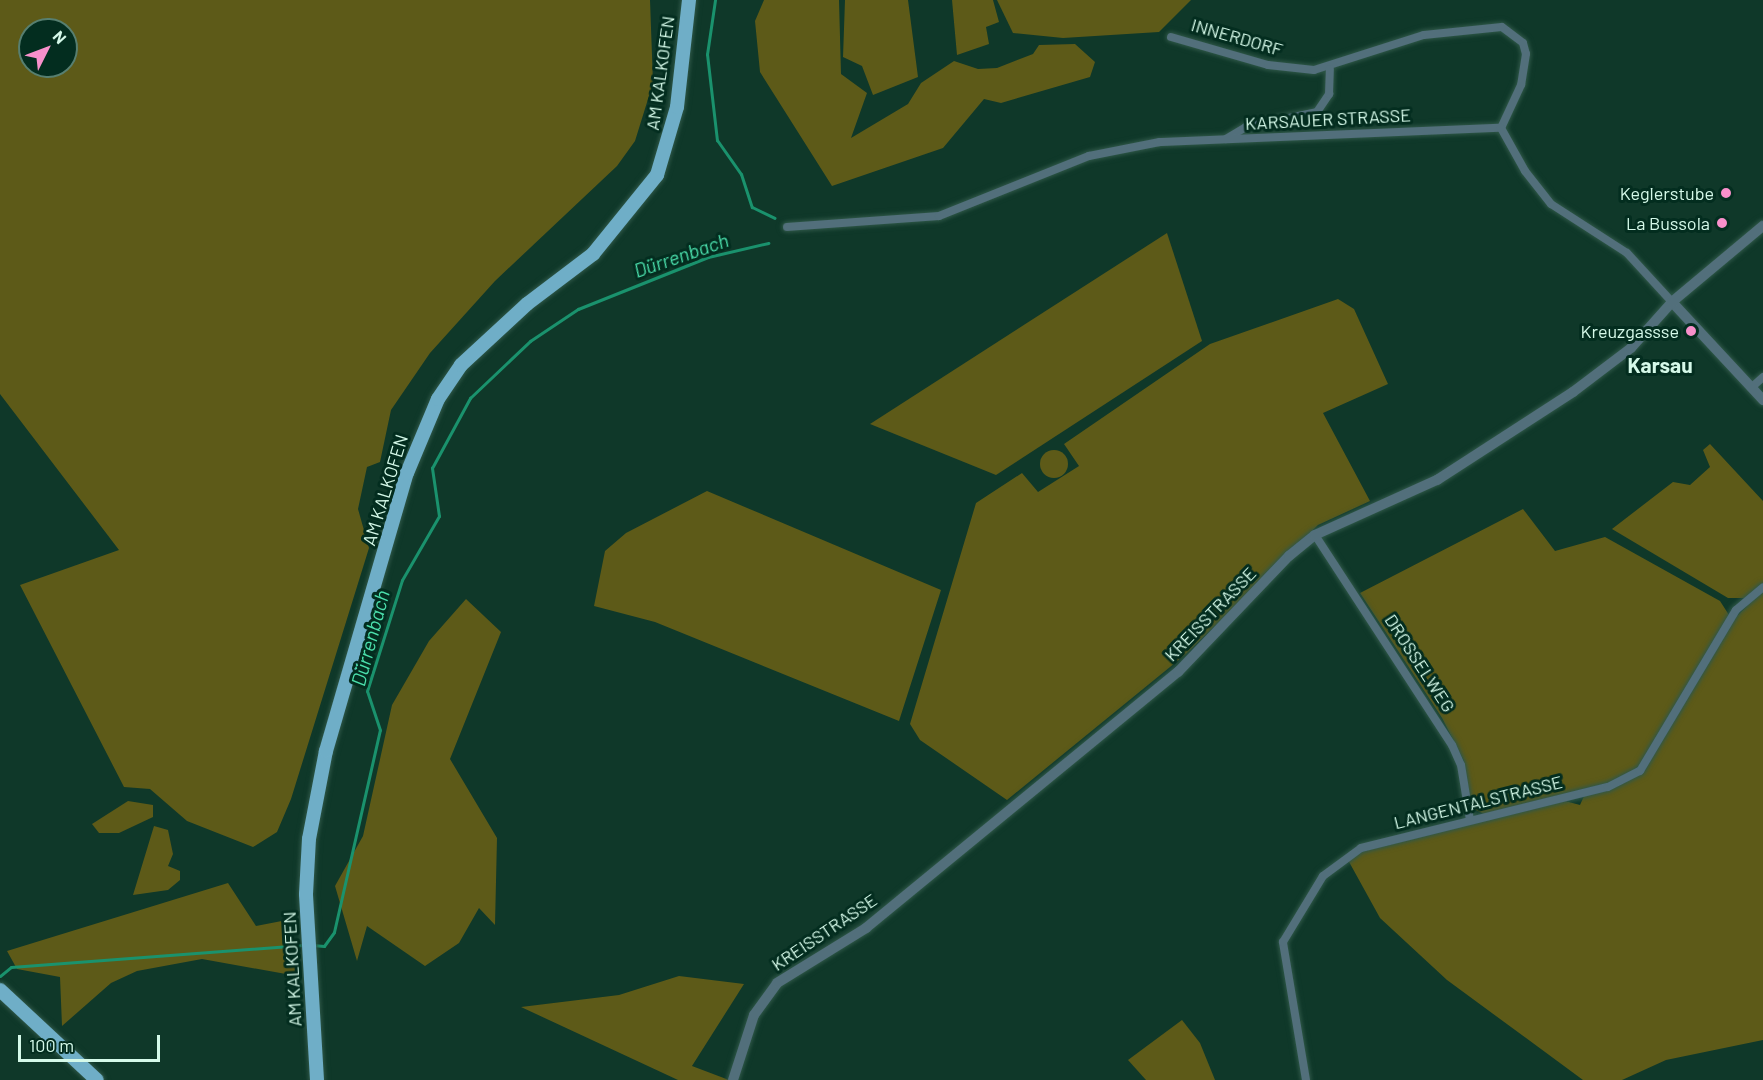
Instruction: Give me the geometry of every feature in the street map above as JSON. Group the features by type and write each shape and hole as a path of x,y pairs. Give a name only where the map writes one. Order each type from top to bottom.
{"main road":[{"name":"AM KALKOFEN","path":"317,1080 308,931 309,839 326,751 421,433 461,365 519,310 593,255 641,201 668,147 689,0"},
{"path":"0,991 97,1080"}],"street":[{"name":"INNERDORF","path":"1171,37 1287,69 1330,69 1365,50 1424,35 1502,27 1523,43 1526,54 1521,84 1501,128"},
{"path":"1224,140 1246,127 1317,112 1329,94 1330,69"},
{"path":"1501,128 1525,171 1551,204 1627,253 1763,400"},
{"name":"KARSAUER STRASSE","path":"787,227 939,216 1089,156 1160,142 1501,128"},
{"name":"KREISSTRASSE","path":"733,1080 754,1016 777,983 866,928 1178,672 1315,536 1437,480 1489,448 1631,348 1672,302 1763,226"},
{"path":"1752,387 1763,377"},
{"name":"DROSSELWEG","path":"1315,536 1452,745 1461,765 1470,820"},
{"name":"LANGENTALSTRASSE","path":"1306,1080 1283,942 1298,912 1323,876 1361,848 1608,787 1640,771 1737,610 1763,587"}],"shaded area":[{"path":"0,0 650,0 653,83 635,141 617,166 495,281 430,353 391,410 380,462 367,467 358,509 369,548 291,799 277,832 253,847 187,821 150,789 124,787 20,585 119,550 0,394"},
{"path":"764,0 839,0 841,74 867,93 851,138 908,104 921,83 954,61 978,69 997,68 1033,54 1039,45 1075,44 1095,62 1090,77 1001,103 984,99 943,148 832,186 760,72 755,21"},
{"path":"845,0 908,0 918,77 873,95 862,66 843,57"},
{"path":"952,0 993,0 999,22 986,27 989,44 957,55"},
{"path":"997,0 1191,0 1159,32 1063,38 1013,33"},
{"path":"1167,233 1202,341 996,475 870,424"},
{"path":"1338,299 1354,309 1388,384 1323,413 1370,501 1318,525 1186,654 1007,800 920,740 910,724 976,503 1022,473 1038,492 1079,466 1064,444 1210,344"},
{"path":"1710,444 1763,501 1763,583 1746,598 1728,598 1612,529 1673,482 1690,485 1710,467 1703,450"},
{"path":"1054,450 1064,454 1068,464 1064,474 1054,478 1044,474 1040,464 1044,454"},
{"path":"707,491 941,590 899,721 655,622 594,606 605,551 626,533"},
{"path":"1523,509 1555,551 1605,537 1720,601 1729,615 1654,750 1635,770 1616,781 1484,814 1470,807 1464,761 1442,718 1360,593"},
{"path":"1763,590 1763,1040 1666,1060 1622,1080 1583,1080 1447,980 1380,918 1348,860 1364,851 1565,801 1580,805 1584,796 1645,770 1736,617"},
{"path":"466,599 501,632 450,759 497,838 495,925 479,908 459,943 425,966 367,926 357,961 335,886 363,836 392,705 429,641"},
{"path":"128,801 153,805 153,817 119,833 99,833 92,824"},
{"path":"154,826 168,830 173,854 168,866 180,871 180,880 168,890 133,895"},
{"path":"228,883 256,926 292,919 297,976 202,959 137,971 111,983 62,1026 60,977 17,969 7,951"},
{"path":"679,976 744,984 692,1066 729,1080 678,1080 521,1007 619,995"},
{"path":"1182,1020 1200,1043 1215,1080 1146,1080 1128,1060"}],"waterway":[{"name":"Dürrenbach","path":"715,0 707,54 717,140 741,174 752,207 775,218"},
{"name":"Dürrenbach","path":"312,945 324,946 334,932 380,730 367,691 402,580 439,516 432,468 470,398 530,341 578,309 708,257 768,243"},
{"name":"Dürrenbach","path":"0,976 11,967 306,945"}],"place":[{"name":"Keglerstube","path":"1726,193"},
{"name":"La Bussola","path":"1722,223"},
{"name":"Kreuzgassse","path":"1691,331"}],"district":[{"name":"Karsau","path":"1660,365"}]}
